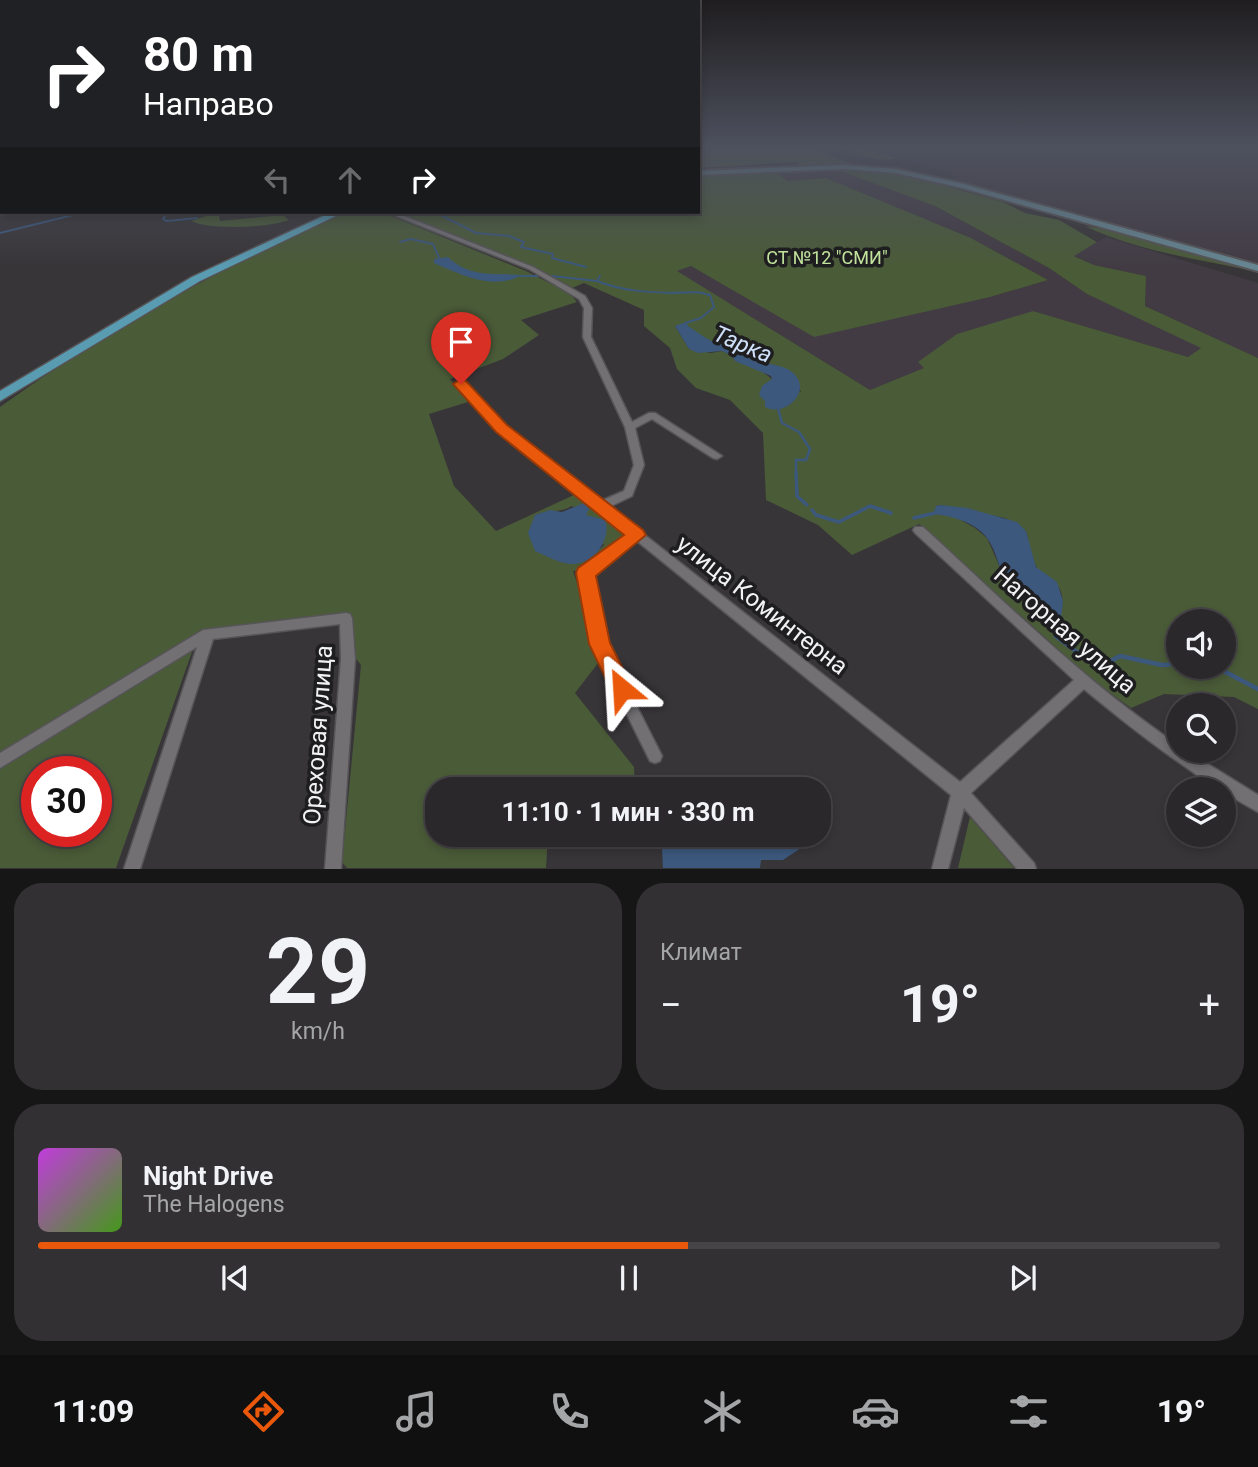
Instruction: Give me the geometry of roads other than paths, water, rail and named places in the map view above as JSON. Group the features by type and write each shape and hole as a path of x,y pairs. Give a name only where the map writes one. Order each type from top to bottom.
{"main road":[{"path":"966,187 1258,268"},
{"path":"0,397 186,284 335,214"}],"street":[{"path":"394,214 531,268 582,298 588,308 587,337 630,428 639,465 628,493 601,506"},
{"name":"улица Коминтерна","path":"461,384 502,428 960,792 1028,869"},
{"path":"630,428 652,415 717,456"},
{"name":"Нагорная улица","path":"919,530 1083,681 1218,782 1258,804"},
{"path":"636,535 585,573 599,644 655,756"},
{"name":"Ореховая улица","path":"208,634 346,618 348,659 332,868"},
{"path":"0,761 208,634"},
{"path":"132,869 208,634"},
{"path":"940,869 960,792 1083,681"}],"water":[{"path":"448,257 456,264 474,271 522,275 500,282 478,280 434,263 434,259"},
{"path":"686,322 713,342 737,348 748,357 792,372 800,387 795,400 781,409 765,407 765,401 759,395 762,386 772,379 771,376 735,361 731,355 722,351 698,353 689,349 675,326"},
{"path":"584,503 589,509 586,515 605,520 606,535 594,555 581,563 568,564 535,551 528,533 535,515 550,510 562,512"},
{"path":"936,506 967,508 1017,522 1026,531 1036,567 1057,582 1063,601 1061,619 1047,615 1029,595 1008,583 993,548 982,532 963,521 933,514"},
{"path":"662,848 801,848 783,860 761,860 760,868 663,868"}],"waterway":[{"path":"0,233 77,214"},
{"path":"167,214 163,219 167,221 197,218"},
{"name":"Тарка","path":"439,214 476,233 509,236 524,242 521,247 553,254 552,258 586,267"},
{"path":"400,242 411,239 433,244 440,260"},
{"path":"521,276 539,276"},
{"path":"552,276 597,281"},
{"name":"Тарка","path":"597,281 600,276"},
{"name":"Тарка","path":"597,281 625,289 710,295 714,307 701,318 685,323"},
{"name":"Тарка","path":"778,408 782,423 799,432 810,449 806,460 796,460 796,472"},
{"name":"Тарка","path":"796,472 797,496 807,505"},
{"name":"Тарка","path":"812,510 816,515 839,522 870,506 891,513"},
{"name":"Тарка","path":"914,518 935,513"},
{"name":"Тарка","path":"1061,618 1055,636 1071,648"},
{"name":"Тарка","path":"1069,646 1098,668 1120,656 1166,665"},
{"name":"Тарка","path":"1236,677 1258,689"}],"park label":[{"name":"СТ №12 \"СМИ\"","path":"827,258"}]}
